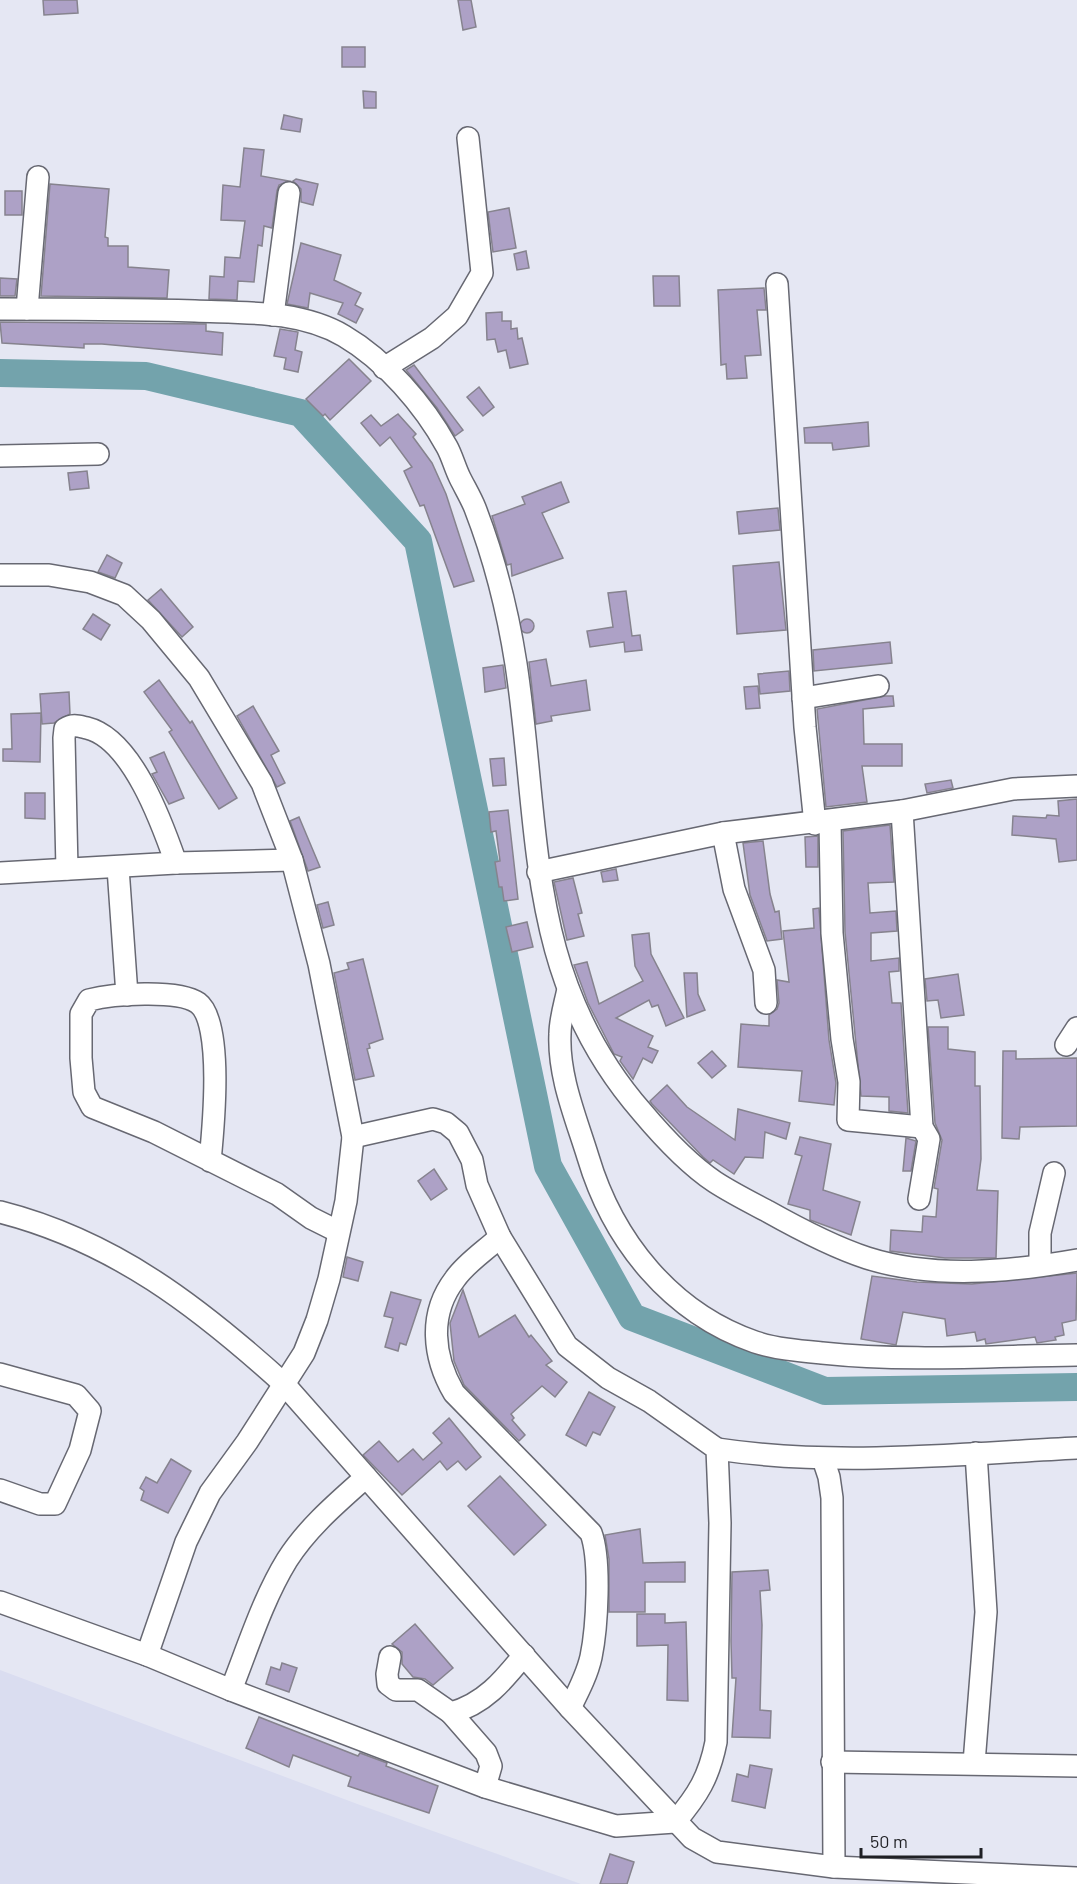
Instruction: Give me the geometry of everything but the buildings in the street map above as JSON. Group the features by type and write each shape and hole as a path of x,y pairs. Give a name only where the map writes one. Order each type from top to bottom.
{"street":[{"path":"384,368 432,338 457,316 482,273 468,138"},
{"path":"27,309 39,177"},
{"path":"273,315 289,193"},
{"path":"777,284 803,698 822,823 842,1039 849,1082 848,1120 922,1127"},
{"path":"0,309 137,309 273,315 319,325 340,333 367,351 414,400 447,447 475,507 497,579 515,662 537,872 553,944 568,989 594,1042 625,1093 682,1155 713,1181 775,1216 868,1258 914,1268 978,1272 1077,1260"},
{"path":"0,456 98,454"},
{"path":"0,575 49,575 90,582 124,595 151,620 199,678 262,783 292,860 319,964 353,1137 346,1201 337,1231 329,1279 317,1320 303,1353 284,1384 210,1493 186,1542 147,1655"},
{"path":"803,698 878,686"},
{"path":"67,869 64,738 65,729 75,725 97,730 117,747 155,805 176,863"},
{"path":"537,872 723,833 902,812 1013,789 1077,786"},
{"path":"902,812 922,1127 929,1139 919,1199"},
{"path":"723,833 734,889 764,970 766,1003"},
{"path":"0,873 176,863 292,860"},
{"path":"118,868 127,995"},
{"path":"568,989 560,1032 560,1054 595,1181 615,1222 650,1274 676,1299 711,1323 756,1343 795,1350 869,1358 1077,1355"},
{"path":"210,1161 216,1076 207,1017 200,1004 184,996 127,995 89,1000 81,1014 84,1092 92,1107 154,1132 210,1161 277,1194 311,1218 337,1231"},
{"path":"353,1137 433,1119 446,1123 458,1133 472,1160 477,1185 500,1237 552,1323 575,1353 608,1378 649,1401 717,1449 771,1457 823,1460 1077,1448"},
{"path":"1040,1264 1040,1233 1054,1173"},
{"path":"0,1212 73,1237 145,1273 191,1304 284,1384 570,1708 692,1838 717,1852 834,1867 864,1876 1077,1878"},
{"path":"500,1237 456,1277 439,1303 437,1355 442,1372 454,1393 591,1533 596,1546 597,1601 591,1656 585,1679 570,1708"},
{"path":"0,1374 76,1395 90,1412 80,1450 55,1504 40,1504 0,1490"},
{"path":"0,1602 147,1655 231,1690 485,1787 616,1827 675,1822 694,1800 710,1772 716,1742 720,1523 717,1449"},
{"path":"974,1763 986,1612 976,1453"},
{"path":"823,1460 829,1477 832,1498 834,1867"},
{"path":"231,1690 274,1582 288,1558 331,1508 366,1477"},
{"path":"451,1713 477,1702 503,1681 524,1655"},
{"path":"390,1657 388,1684 396,1690 418,1690 451,1713 486,1753 490,1766 485,1787"},
{"path":"832,1762 1077,1766"}],"shaded area":[{"path":"0,1670 360,1805 581,1884 0,1884"}],"waterway":[{"path":"0,373 146,376 301,413 418,541 548,1166 632,1317 825,1391 1077,1387"}]}
